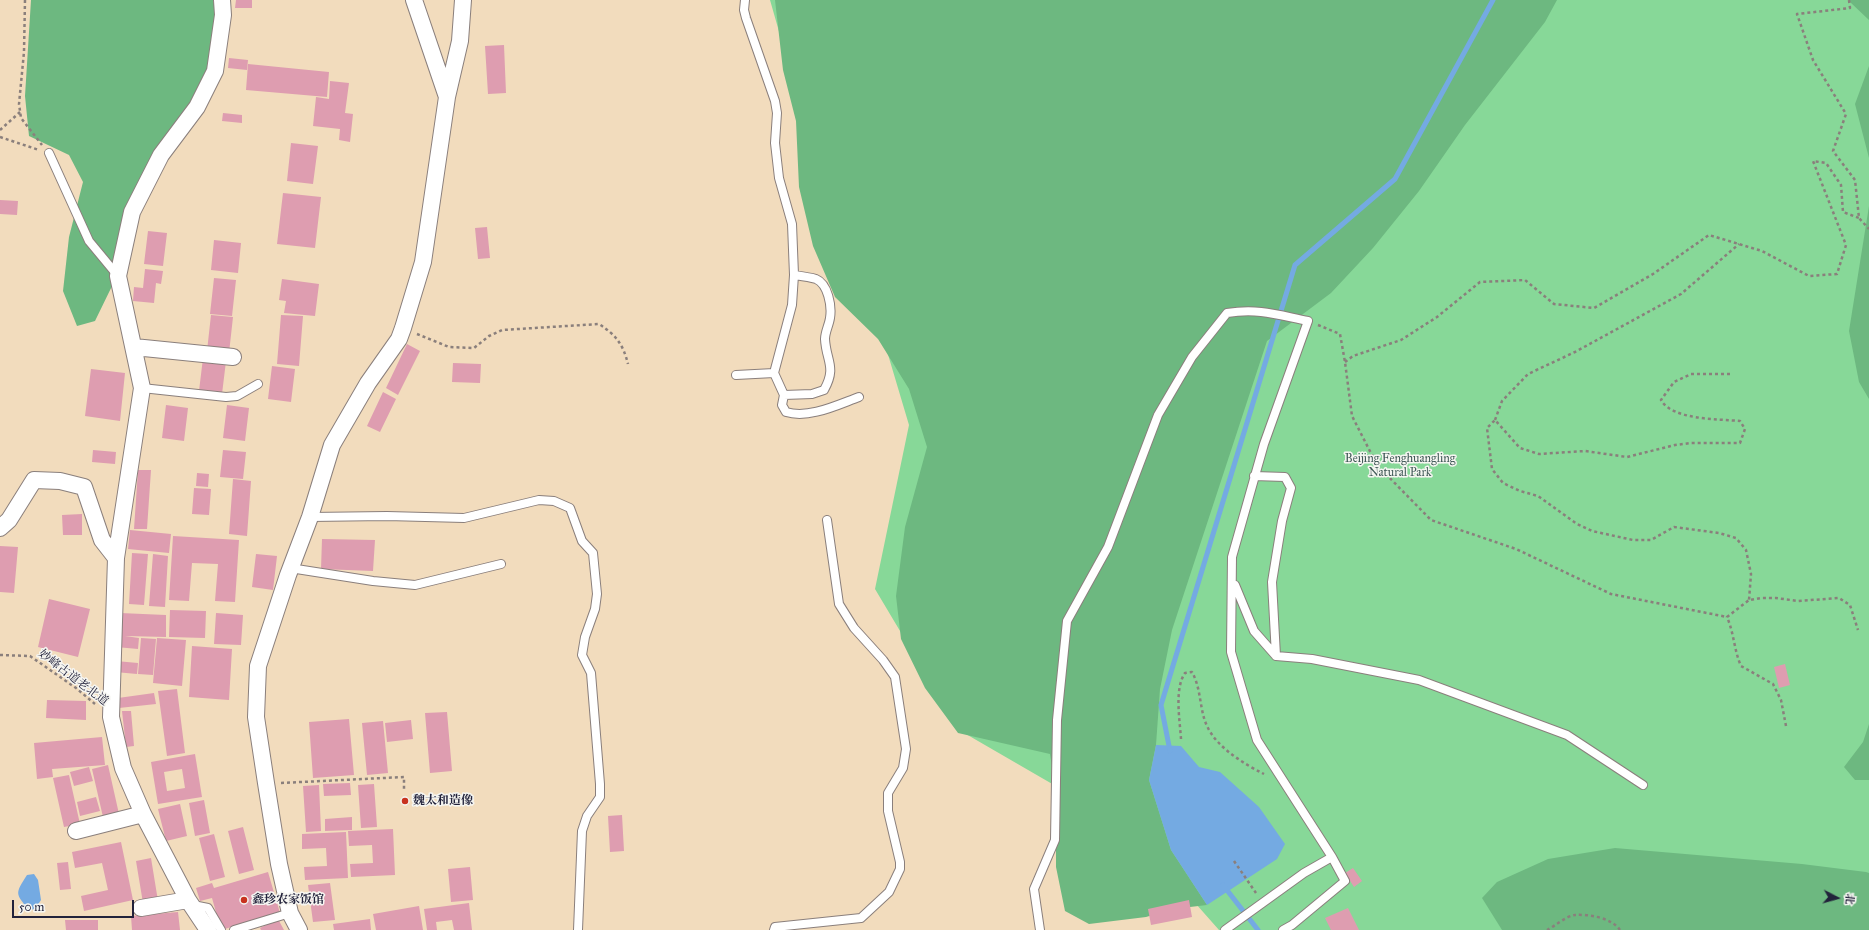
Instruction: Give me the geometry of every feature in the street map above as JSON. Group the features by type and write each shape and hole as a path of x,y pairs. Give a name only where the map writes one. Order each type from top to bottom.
{"street":[{"path":"208,930 190,902 143,814 123,768 111,717 116,558 142,388 118,276 132,212 161,155 197,107 215,71 223,15 222,0"},
{"path":"414,0 448,97"},
{"path":"299,930 290,913 279,864 266,783 256,718 258,666 290,568 310,517 332,445 368,383 399,339 403,328 423,262 448,97 460,41 463,0"},
{"path":"134,347 233,357"},
{"path":"0,528 9,520 34,480 60,481 84,487 102,540 116,558"},
{"path":"76,831 143,814"},
{"path":"141,908 190,902"}],"lane":[{"path":"745,0 744,10 746,18 775,101 777,113 775,143 779,178 792,224 794,275 792,305 774,374 784,394 782,405 786,412 793,414 808,414 859,397"},
{"path":"49,153 89,241 118,276"},
{"path":"784,394 812,394 824,390 830,379 831,367 825,338 830,316 829,300 825,286 816,279 794,275"},
{"path":"1040,930 1034,888 1055,840 1057,720 1067,621 1108,547 1158,415 1192,356 1227,312 1242,310 1270,312 1308,321 1264,444 1232,557 1231,652 1257,740 1332,857 1345,881 1292,925 1283,930"},
{"path":"736,375 774,374"},
{"path":"142,388 226,397 236,396 258,384"},
{"path":"1254,476 1286,477 1290,488 1282,520 1272,582 1276,656"},
{"path":"310,517 387,516 464,518 539,500 554,501 570,508 582,541 594,552 597,594 595,609 585,637 582,655 591,673 600,797 587,816 582,831 578,930"},
{"path":"774,930 775,927 861,918 890,892 900,868 900,862 888,811 888,793 903,768 906,749 896,677 854,628 839,604 827,520"},
{"path":"290,568 415,586 500,564"},
{"path":"1232,574 1238,595 1254,631 1276,656 1312,660 1419,680 1567,734 1643,785"},
{"path":"1225,930 1304,873 1332,857"},
{"path":"190,902 208,908 221,930"},
{"path":"234,930 290,913"}],"path":[{"path":"25,0 24,52 19,104 20,112 21,118 49,153"},
{"path":"1849,0 1850,8 1797,14 1813,60 1846,114 1833,151 1855,180 1859,218"},
{"path":"0,130 20,112"},
{"path":"0,136 49,153"},
{"path":"1346,362 1353,356 1402,340 1437,318 1480,282 1525,280 1554,304 1594,308 1653,274 1709,235 1762,251 1809,276 1837,274 1846,245 1814,161 1826,163 1841,185 1843,212 1859,218 1869,230"},
{"path":"1740,244 1681,294 1575,352 1528,374 1502,401 1496,420 1487,428 1492,469 1503,482 1520,491 1538,496 1577,524 1592,531 1633,540 1651,540 1674,527 1719,533 1736,538 1746,550 1750,568 1749,600"},
{"path":"1308,321 1340,334 1346,362 1352,416 1377,466 1431,520 1516,549 1611,594 1727,618"},
{"path":"403,328 449,347 474,348 489,336 502,330 599,324 612,333 624,348 628,364"},
{"path":"1496,420 1520,448 1539,454 1584,451 1627,457 1675,445 1691,443 1740,443 1745,429 1740,421 1703,419 1680,413 1664,406 1661,400 1674,382 1691,374 1730,374"},
{"path":"1727,618 1749,600 1776,598 1798,601 1839,598 1850,605 1858,630"},
{"path":"1727,618 1730,625 1735,653 1740,666 1773,684 1781,700 1786,726"},
{"name":"妙峰古道老北道","path":"0,655 30,656 76,688 111,717"},
{"path":"1181,739 1178,698 1182,677 1185,673 1192,672 1198,682 1207,727 1221,744 1247,765 1285,783"},
{"path":"266,783 404,777 404,790"},
{"path":"1234,861 1263,903"},
{"path":"1547,930 1574,915 1599,917 1616,924 1620,930"}],"green space":[{"path":"31,0 213,0 214,4 215,52 202,93 132,223 113,284 95,321 77,326 63,291 69,237 83,182 69,155 29,136 25,96"},
{"name":"Beijing Fenghuangling Natural Park","path":"770,0 1869,0 1869,930 1219,930 1181,887 1054,785 959,730 875,589 909,425 870,294 788,63"},
{"path":"775,0 1557,0 1545,22 1465,125 1419,191 1373,248 1331,293 1267,341 1172,630 1160,689 1156,745 1149,780 1171,850 1207,905 1173,909 1146,917 1089,924 1065,911 1056,867 1056,792 1050,754 958,733 925,688 901,639 896,596 905,527 927,447 909,389 878,339 835,297 813,246 799,187 796,121 783,70"},
{"path":"1849,0 1869,0 1869,20 1850,2"},
{"path":"1869,66 1869,158 1855,104"},
{"path":"1869,206 1869,399 1859,382 1849,331"},
{"path":"1869,724 1869,780 1855,780 1844,767 1863,742"},
{"path":"1615,848 1802,864 1866,872 1869,873 1869,930 1502,930 1482,898 1497,882 1548,859"}],"water":[{"path":"1156,745 1181,746 1199,767 1220,772 1259,807 1285,844 1277,859 1207,905 1171,850 1149,780"},
{"path":"34,874 38,880 41,900 35,909 29,910 21,900 18,893 20,886 27,875"}],"building":[{"path":"236,0 252,0 252,8 235,8"},
{"path":"504,45 506,93 488,94 485,46"},
{"path":"229,58 248,60 247,70 228,68"},
{"path":"248,64 329,72 327,97 246,90"},
{"path":"330,81 349,83 345,113 353,114 350,142 339,140 340,129 313,126 316,97 329,99"},
{"path":"223,113 242,115 242,123 222,121"},
{"path":"291,143 318,146 313,184 287,181"},
{"path":"283,193 321,197 315,248 277,244"},
{"path":"0,200 18,201 17,215 0,214"},
{"path":"487,227 490,258 478,259 475,228"},
{"path":"148,231 167,233 163,266 144,264"},
{"path":"214,240 241,243 238,273 211,270"},
{"path":"145,269 163,271 161,284 156,283 154,303 133,301 134,287 143,288"},
{"path":"214,278 236,280 232,316 210,314"},
{"path":"282,279 319,284 315,316 284,313 286,301 279,300"},
{"path":"211,315 233,317 229,353 207,351"},
{"path":"281,315 303,316 299,366 277,364"},
{"path":"407,344 420,351 398,395 386,388"},
{"path":"203,358 226,361 222,394 199,391"},
{"path":"453,363 481,364 480,383 452,382"},
{"path":"272,366 295,369 291,402 268,399"},
{"path":"91,369 125,373 120,421 85,416"},
{"path":"383,392 396,399 380,432 367,426"},
{"path":"166,405 188,408 184,441 162,438"},
{"path":"227,405 249,408 245,441 223,438"},
{"path":"93,450 116,452 115,464 92,462"},
{"path":"223,450 246,452 243,479 220,477"},
{"path":"138,470 151,470 147,529 134,529"},
{"path":"197,473 209,474 208,487 196,486"},
{"path":"233,479 251,481 247,536 229,534"},
{"path":"194,488 211,489 209,515 192,514"},
{"path":"82,514 82,535 63,535 62,515"},
{"path":"130,530 171,534 169,553 128,549"},
{"path":"173,536 239,540 235,602 215,601 218,564 192,563 189,601 169,600"},
{"path":"322,539 375,540 373,571 321,569"},
{"path":"0,546 18,547 14,593 0,592"},
{"path":"132,553 148,554 144,605 129,604"},
{"path":"153,554 168,556 165,607 149,606"},
{"path":"256,554 277,556 273,590 252,587"},
{"path":"49,599 90,609 78,657 38,647"},
{"path":"170,610 206,611 205,638 169,637"},
{"path":"120,613 166,615 166,637 125,636 139,638 138,649 116,647"},
{"path":"216,613 243,615 241,645 214,644"},
{"path":"141,638 156,639 153,675 138,674"},
{"path":"157,638 186,640 182,686 153,683"},
{"path":"192,646 232,649 229,700 189,697"},
{"path":"116,661 138,663 137,674 115,672"},
{"path":"1785,664 1790,685 1779,688 1774,667"},
{"path":"177,689 185,753 167,756 158,691"},
{"path":"154,693 156,704 119,708 118,698"},
{"path":"47,700 86,701 86,720 46,718"},
{"path":"122,711 131,711 134,746 126,747"},
{"path":"447,712 452,771 430,773 425,713"},
{"path":"349,719 354,775 313,778 309,722"},
{"path":"411,720 413,739 387,742 385,723"},
{"path":"383,721 388,773 367,775 362,723"},
{"path":"102,737 105,765 52,769 53,777 37,779 34,743"},
{"path":"195,754 202,797 158,804 151,762","holes":["182,769 185,788 167,791 164,772"]},
{"path":"108,765 119,814 103,817 92,769"},
{"path":"89,767 93,781 74,786 70,772"},
{"path":"69,775 80,824 64,827 53,778"},
{"path":"350,783 351,795 324,796 323,784"},
{"path":"374,784 377,827 361,828 358,785"},
{"path":"319,785 321,831 306,832 303,786"},
{"path":"96,797 100,811 80,816 77,802"},
{"path":"204,800 210,833 195,836 189,803"},
{"path":"180,804 187,836 166,841 158,809"},
{"path":"622,815 624,851 610,852 608,816"},
{"path":"352,817 352,830 325,831 325,819"},
{"path":"243,827 254,870 239,874 228,831"},
{"path":"393,829 395,875 351,877 350,864 373,863 372,845 349,846 348,831"},
{"path":"346,832 348,878 305,880 304,867 327,866 326,848 302,849 302,834"},
{"path":"214,834 225,877 210,881 199,838"},
{"path":"121,842 133,900 84,911 81,896 108,890 102,863 75,868 72,852"},
{"path":"151,858 158,901 143,903 136,861"},
{"path":"68,862 71,889 60,890 57,863"},
{"path":"470,867 473,900 451,902 448,869"},
{"path":"1353,868 1362,881 1354,887 1345,873"},
{"name":"鑫珍农家饭馆","path":"268,872 280,913 221,930 212,898 200,901 196,888 212,883 214,888"},
{"path":"330,883 335,920 313,922 308,885"},
{"path":"1189,900 1192,917 1151,925 1148,909"},
{"path":"469,903 472,930 454,930 452,920 436,922 437,930 427,930 424,909"},
{"path":"419,906 423,930 376,930 373,914"},
{"path":"1348,908 1359,930 1331,930 1325,918"},
{"path":"178,912 180,930 132,930 131,916"},
{"path":"278,919 284,930 261,930 260,928"},
{"path":"370,919 371,930 334,930 333,924"},
{"path":"65,920 98,920 98,930 66,930"}],"waterway":[{"path":"1170,751 1161,705 1295,265 1395,179 1493,0"},
{"path":"1223,885 1258,930"}],"place":[{"name":"魏太和造像","path":"405,801"},
{"name":"鑫珍农家饭馆","path":"244,900"}]}
